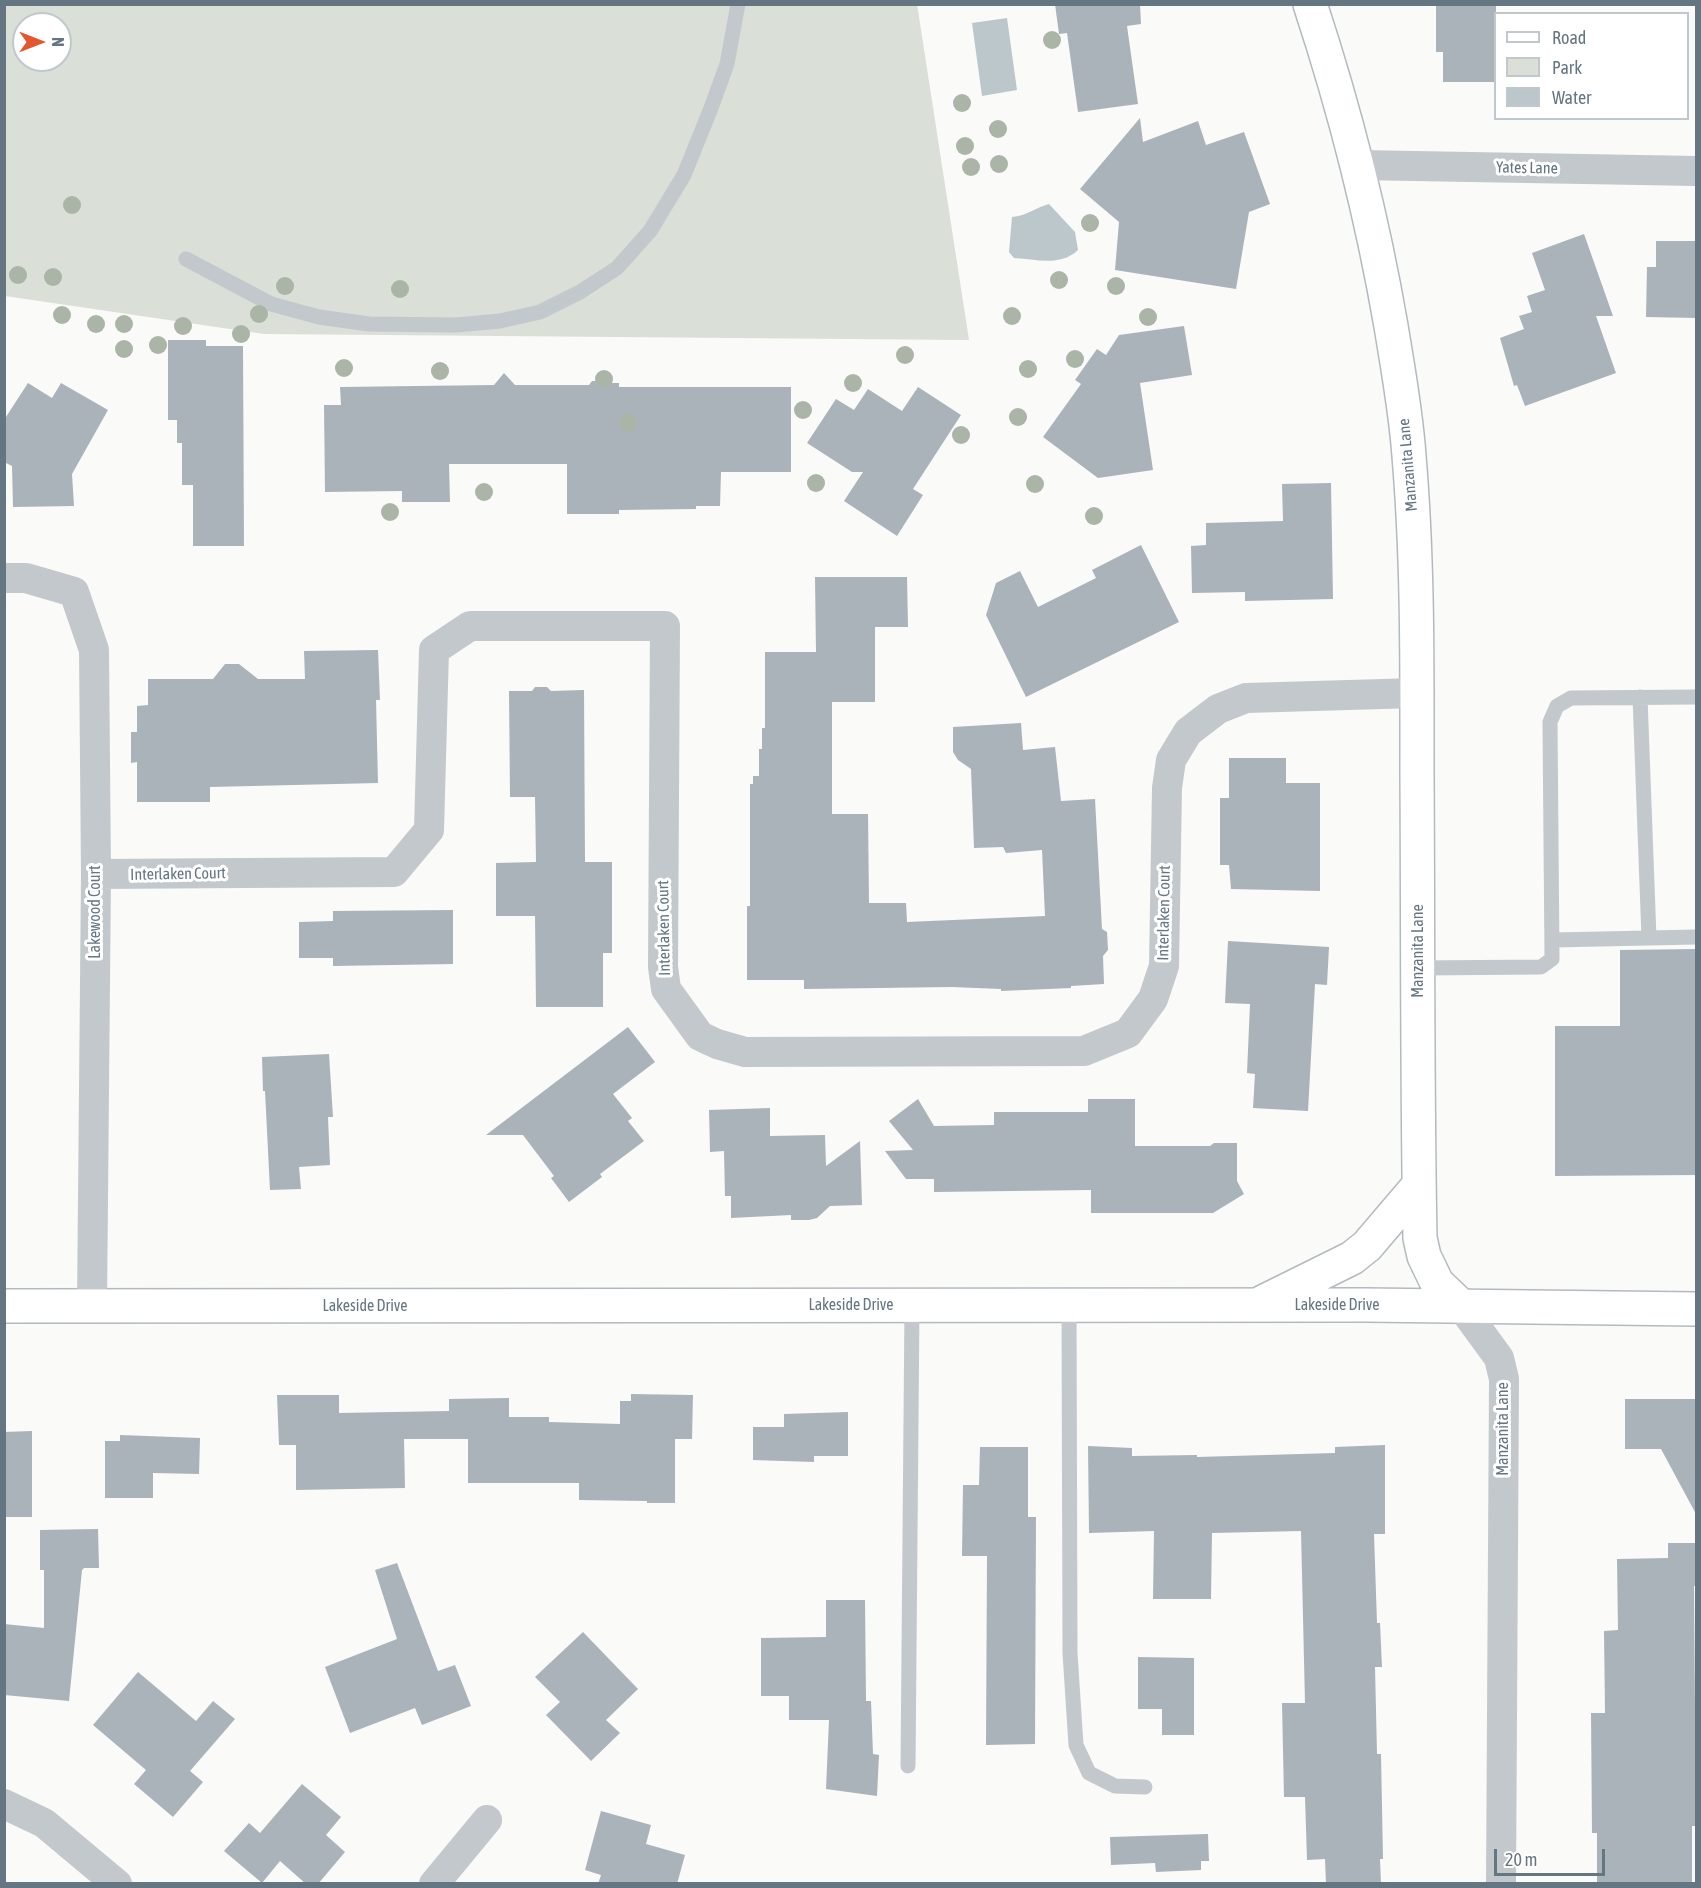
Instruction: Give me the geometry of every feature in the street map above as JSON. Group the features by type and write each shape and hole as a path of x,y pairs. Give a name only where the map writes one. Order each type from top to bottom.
{"main road":[{"name":"Manzanita Lane","path":"1310,4 1358,165 1378,253 1397,363 1409,454 1414,543 1417,693 1420,1238 1424,1256 1437,1283 1461,1306"},
{"path":"1256,1305 1352,1258 1367,1246 1419,1185"},
{"name":"Lakeside Drive","path":"4,1306 1256,1305 1696,1309"}],"street":[{"name":"Yates Lane","path":"1358,165 1696,171"},
{"name":"Lakewood Court","path":"4,578 26,578 74,592 94,651 96,874 93,1306"},
{"name":"Interlaken Court","path":"96,874 394,872 429,830 434,651 470,626 665,626 663,967 666,989 700,1036 717,1044 745,1052 1084,1050 1128,1033 1152,999 1164,966 1167,788 1172,760 1188,732 1218,709 1246,698 1417,693"},
{"name":"Manzanita Lane","path":"1461,1306 1499,1358 1504,1379 1501,1884"},
{"path":"4,1804 44,1823 117,1884"},
{"path":"434,1884 488,1820"}],"lane":[{"path":"186,260 271,304 319,317 369,324 456,325 500,321 540,312 580,292 617,268 650,231 684,176 711,108 727,64 734,36 738,4"},
{"path":"1418,968 1541,966 1552,959 1550,722 1557,706 1571,698 1696,697"},
{"path":"1640,698 1648,938"},
{"path":"1553,940 1696,937"},
{"path":"908,1766 912,1305"},
{"path":"1069,1305 1070,1653 1076,1745 1089,1773 1115,1786 1144,1787"}],"green space":[{"path":"917,4 969,340 264,334 5,296 5,5"}],"water":[{"path":"1007,18 1017,90 982,96 972,23"},
{"path":"1049,204 1075,232 1078,250 1064,259 1056,260 1014,258 1009,252 1012,217"}],"building":[{"path":"1055,4 1140,4 1141,24 1127,26 1138,104 1078,112 1067,33 1059,34"},
{"path":"1436,4 1496,4 1494,82 1443,82 1443,52 1436,52"},
{"path":"1140,118 1143,142 1198,121 1206,145 1244,132 1270,204 1249,212 1236,289 1115,270 1119,222 1080,189"},
{"path":"1584,234 1613,316 1596,316 1616,373 1525,406 1517,385 1514,386 1500,338 1524,329 1519,316 1532,312 1527,296 1545,290 1532,253"},
{"path":"1656,241 1696,241 1696,318 1646,317 1647,267 1656,267"},
{"path":"1184,326 1192,375 1140,383 1153,470 1098,478 1043,437 1081,384 1075,380 1097,349 1106,355 1119,335"},
{"path":"168,340 206,340 206,346 243,346 244,546 193,546 193,485 182,485 182,443 177,443 177,420 168,420"},
{"path":"504,373 515,385 589,385 592,381 604,381 619,383 619,387 791,387 791,472 721,472 720,506 696,506 696,509 619,510 619,514 567,514 567,464 449,464 450,502 402,502 402,491 325,492 324,405 341,405 340,387 494,385"},
{"path":"28,383 52,398 61,383 108,410 72,474 74,506 13,507 12,466 4,462 4,420"},
{"path":"918,387 961,415 913,489 923,495 897,536 844,501 863,472 852,472 807,443 836,399 854,410 868,389 902,411"},
{"path":"1331,483 1333,599 1245,601 1245,592 1192,593 1191,546 1206,545 1206,523 1283,521 1282,484"},
{"path":"1141,545 1179,622 1026,697 986,615 996,583 1020,571 1038,607 1096,578 1092,570"},
{"path":"815,577 907,577 908,627 875,627 875,702 832,702 832,814 868,814 869,903 906,903 907,922 1045,916 1042,850 1006,853 1003,847 974,848 971,769 958,760 953,752 953,727 1021,723 1023,750 1055,747 1061,801 1095,799 1102,929 1107,932 1108,950 1103,956 1104,984 1001,991 1001,989 952,987 804,989 804,980 747,980 747,906 750,906 750,784 753,784 753,776 759,776 759,749 762,749 762,728 765,728 765,652 816,652"},
{"path":"378,650 380,700 376,700 378,783 210,787 210,802 137,802 137,762 131,763 131,732 137,732 137,706 148,705 148,679 213,679 225,664 239,664 258,679 305,679 304,651"},
{"path":"535,687 547,687 551,691 584,690 585,862 612,862 612,953 603,953 603,1007 536,1007 535,916 496,916 496,863 536,862 535,797 510,797 509,691 532,691"},
{"path":"1229,758 1286,758 1286,783 1320,783 1320,891 1231,889 1229,865 1220,865 1220,798 1229,798"},
{"path":"453,910 453,964 333,966 333,958 299,958 299,922 333,921 333,911"},
{"path":"1228,941 1329,947 1327,985 1315,984 1308,1111 1253,1108 1255,1074 1247,1073 1250,1004 1225,1003"},
{"path":"1696,949 1696,1175 1555,1176 1555,1026 1620,1026 1620,950"},
{"path":"628,1027 655,1062 613,1094 632,1118 628,1121 644,1141 600,1174 602,1177 569,1202 551,1178 554,1176 523,1135 486,1135"},
{"path":"329,1054 333,1117 328,1117 330,1165 299,1167 301,1189 270,1190 262,1057"},
{"path":"918,1099 934,1126 994,1125 994,1112 1088,1112 1088,1099 1135,1099 1135,1146 1210,1146 1214,1143 1237,1143 1237,1181 1244,1194 1213,1213 1091,1213 1091,1190 934,1192 934,1179 906,1179 885,1151 913,1150 889,1121"},
{"path":"770,1108 770,1136 825,1135 826,1166 860,1141 862,1205 830,1206 817,1218 809,1220 791,1220 791,1215 731,1218 731,1196 725,1196 724,1151 710,1152 709,1110"},
{"path":"631,1394 693,1395 692,1439 675,1439 675,1503 579,1500 579,1483 468,1483 468,1439 404,1439 405,1488 296,1490 296,1445 279,1445 277,1395 339,1395 339,1413 449,1411 449,1399 509,1398 509,1417 549,1417 549,1422 620,1424 620,1401 631,1401"},
{"path":"1625,1399 1696,1399 1696,1514 1661,1449 1625,1449"},
{"path":"848,1412 848,1456 814,1456 814,1462 753,1460 753,1427 784,1427 784,1414"},
{"path":"32,1431 32,1517 4,1517 4,1432"},
{"path":"120,1435 200,1438 199,1474 153,1473 153,1498 105,1498 105,1441 120,1441"},
{"path":"1385,1445 1385,1534 1374,1534 1377,1623 1380,1623 1382,1667 1375,1667 1377,1754 1381,1754 1383,1859 1380,1859 1381,1884 1326,1884 1325,1859 1307,1860 1305,1797 1284,1797 1282,1703 1305,1703 1301,1531 1212,1533 1211,1599 1153,1599 1154,1531 1089,1533 1088,1446 1132,1448 1132,1456 1197,1455 1197,1457 1335,1453 1335,1447"},
{"path":"980,1447 1028,1447 1028,1517 1036,1517 1035,1744 986,1745 987,1556 962,1556 963,1485 979,1485"},
{"path":"98,1529 99,1568 82,1570 69,1701 4,1695 4,1624 44,1628 44,1570 40,1570 40,1530"},
{"path":"1668,1543 1696,1543 1696,1586 1694,1586 1696,1826 1692,1826 1692,1884 1597,1884 1597,1833 1592,1833 1591,1713 1605,1713 1604,1631 1618,1630 1617,1559 1668,1558"},
{"path":"397,1563 438,1671 455,1665 471,1706 422,1725 415,1708 350,1733 325,1667 397,1639 375,1570"},
{"path":"826,1600 865,1600 866,1701 871,1701 873,1754 879,1755 877,1796 826,1789 829,1720 789,1720 789,1696 761,1696 761,1638 826,1637"},
{"path":"583,1632 638,1689 606,1720 620,1733 591,1761 546,1715 560,1702 535,1677"},
{"path":"1138,1657 1194,1658 1194,1735 1162,1735 1162,1709 1138,1709"},
{"path":"138,1672 196,1721 213,1701 235,1719 190,1771 203,1782 173,1817 134,1784 146,1770 93,1725"},
{"path":"302,1784 341,1817 326,1835 345,1852 318,1884 306,1884 280,1861 262,1883 224,1851 249,1823 260,1833"},
{"path":"601,1811 651,1825 646,1844 685,1855 677,1884 598,1884 601,1875 585,1870"},
{"path":"1208,1834 1209,1861 1201,1861 1201,1870 1156,1872 1155,1863 1111,1865 1110,1837"}]}
